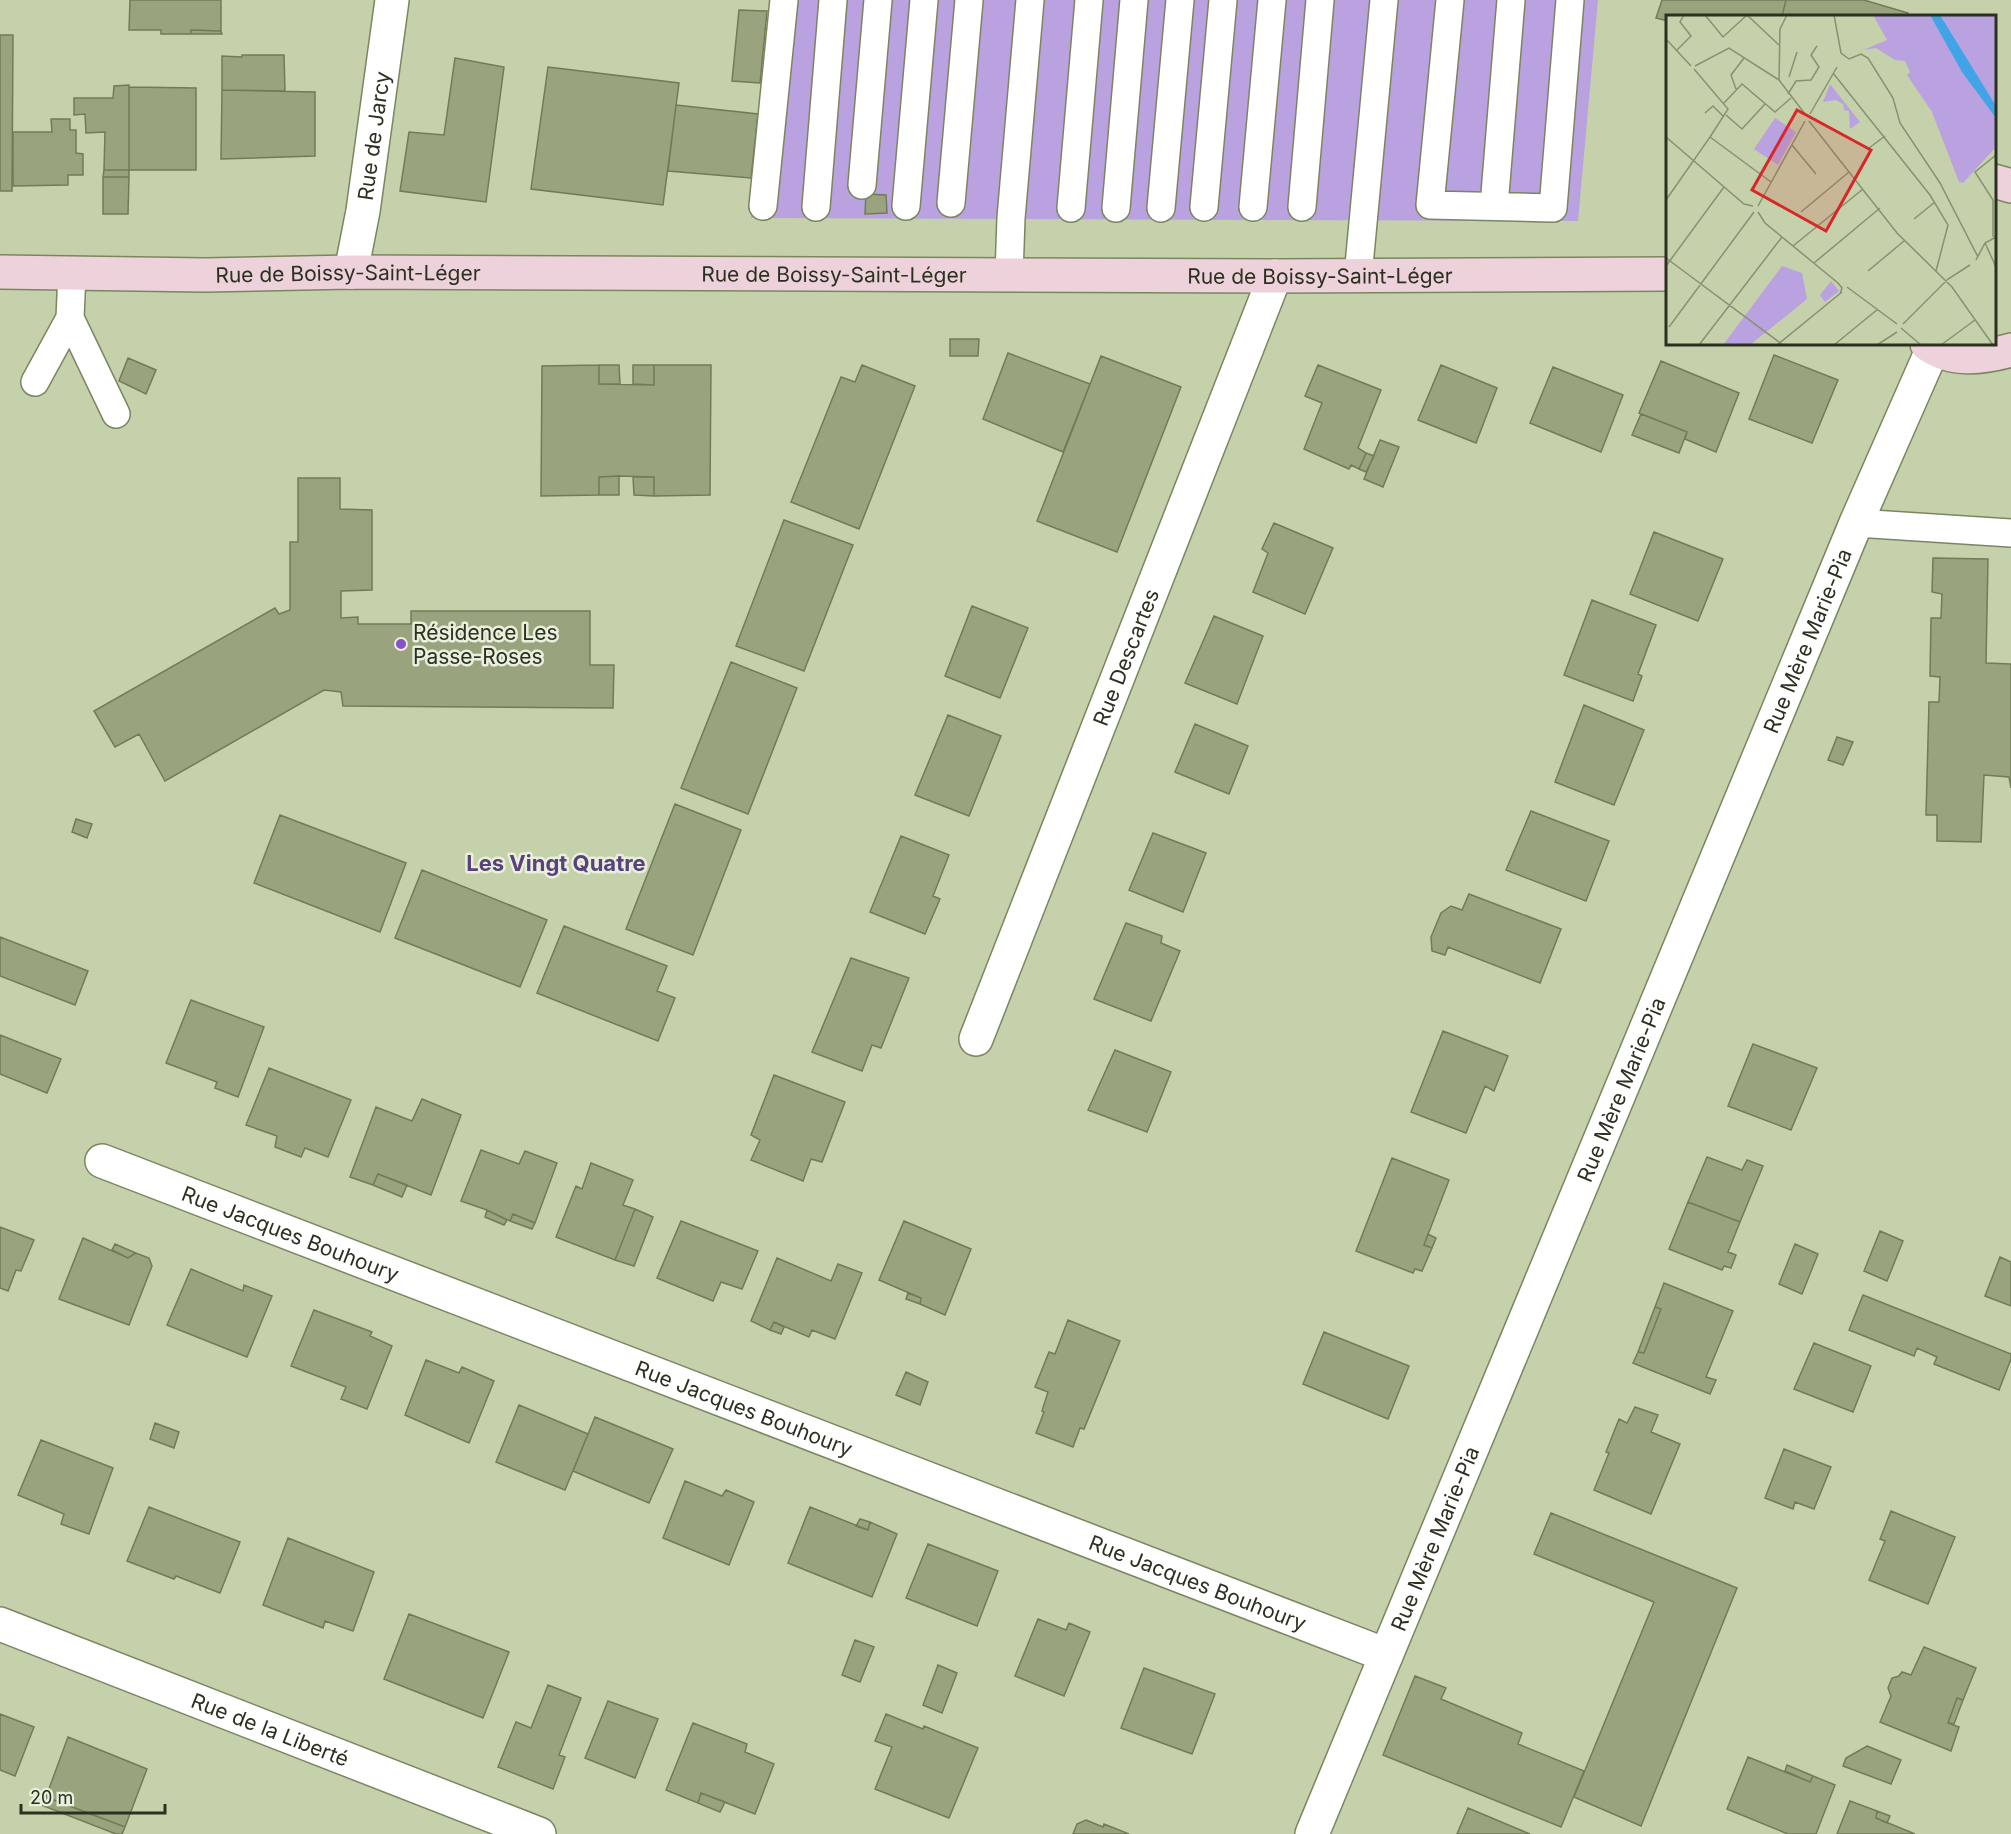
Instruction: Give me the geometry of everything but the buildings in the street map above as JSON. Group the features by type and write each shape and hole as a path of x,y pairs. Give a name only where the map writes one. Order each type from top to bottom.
{"main road":[{"path":"1996,181 2011,186"},
{"name":"Rue de Boissy-Saint-Léger","path":"0,272 205,275 351,272 1275,276 1666,274"},
{"path":"1930,346 1959,357 1987,357 2011,350"}],"street":[{"name":"Rue de Jarcy","path":"351,272 361,221 392,0"},
{"name":"Rue Descartes","path":"976,1039 1275,276"},
{"name":"Rue Mère Marie-Pia","path":"1312,1834 1930,346"},
{"name":"Rue Jacques Bouhoury","path":"102,1161 1386,1655"},
{"name":"Rue de la Liberté","path":"0,1624 539,1834"}],"lane":[{"path":"764,206 784,0"},
{"path":"816,207 834,0"},
{"path":"862,185 878,0"},
{"path":"906,206 924,0"},
{"path":"951,203 969,0"},
{"path":"1009,275 1011,218 1030,0"},
{"path":"1071,208 1089,0"},
{"path":"1116,208 1134,0"},
{"path":"1161,208 1180,0"},
{"path":"1204,207 1223,0"},
{"path":"1254,207 1272,0"},
{"path":"1302,207 1320,0"},
{"path":"1358,276 1384,0"},
{"path":"1450,0 1430,204 1553,208 1570,0"},
{"path":"1494,206 1511,0"},
{"path":"35,382 69,318 72,273"},
{"path":"69,318 116,414"},
{"path":"1856,523 2011,533"}],"shaded area":[{"path":"770,0 1598,0 1578,221 751,218"}],"place":[{"name":"Résidence Les Passe-Roses","path":"401,644"}],"district":[{"name":"Les Vingt Quatre","path":"556,863"}]}
